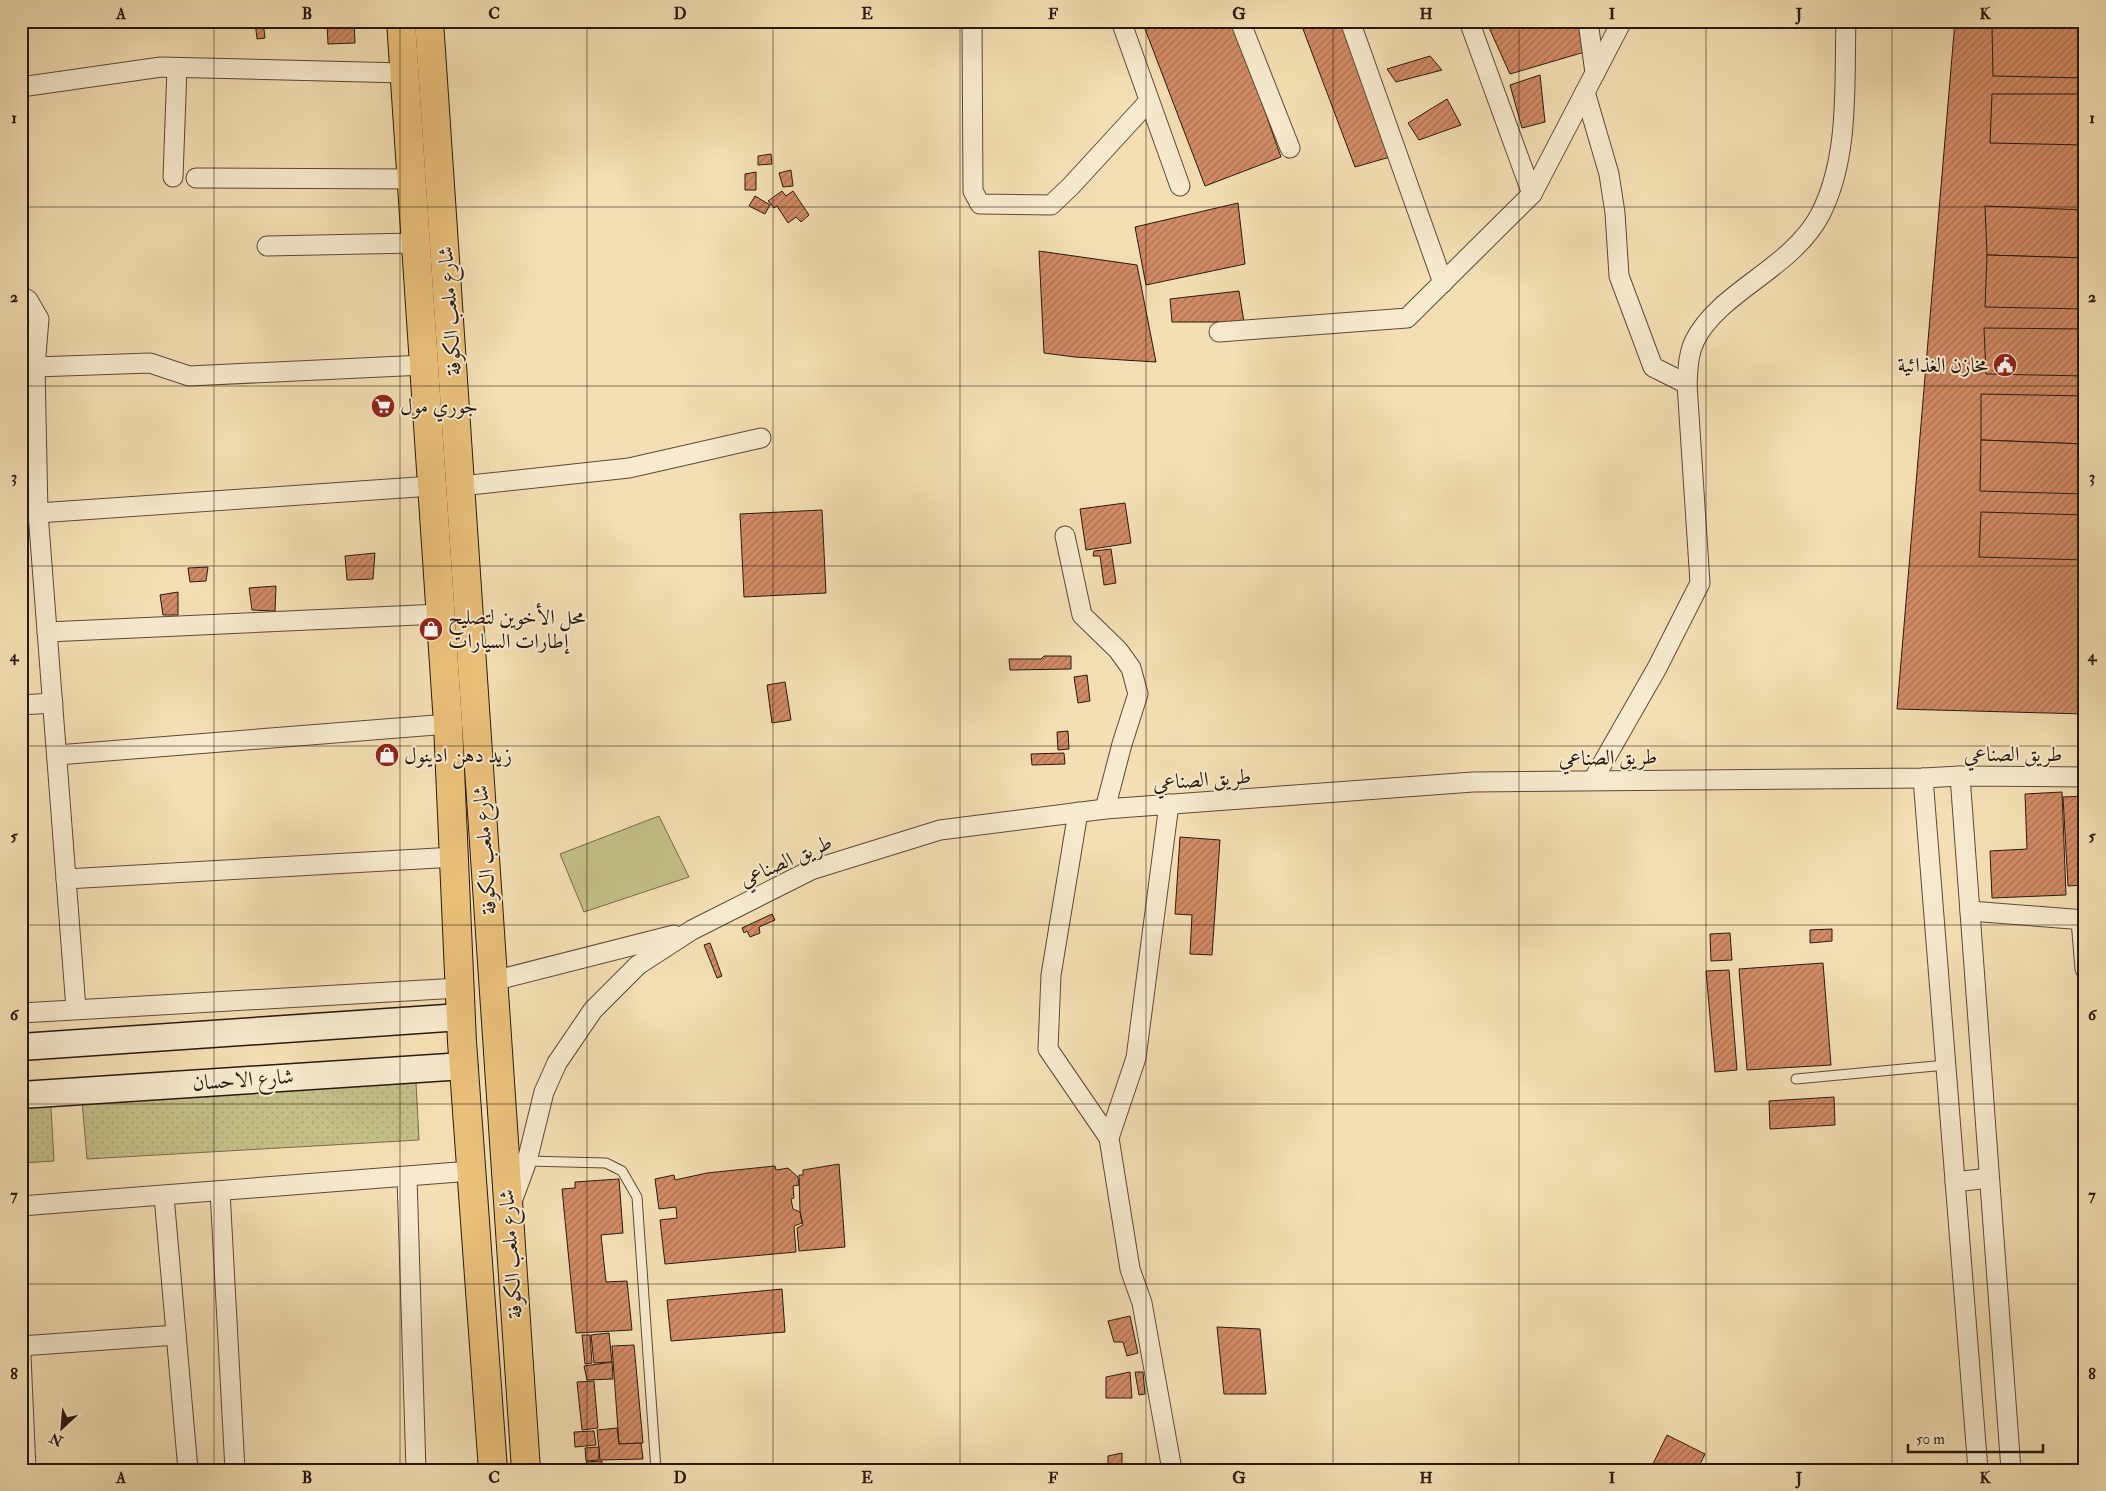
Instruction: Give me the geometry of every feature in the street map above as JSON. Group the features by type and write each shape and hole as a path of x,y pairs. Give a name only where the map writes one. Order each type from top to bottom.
{"main road":[{"name":"شارع ملعب الكوفة","path":"401,21 448,724 459,988 493,1470"},
{"name":"شارع ملعب الكوفة","path":"429,21 526,1470"},
{"path":"417,256 429,277 442,274 447,268"},
{"path":"420,302 424,297 434,293 445,295 449,299"}],"street":[{"path":"972,21 973,191 980,204 1051,204 1071,186 1149,101"},
{"path":"1121,21 1180,186"},
{"path":"1240,21 1290,148"},
{"path":"1350,21 1443,283"},
{"path":"1469,21 1532,194"},
{"path":"1588,21 1595,73"},
{"path":"1219,332 1407,318 1532,194 1622,21"},
{"path":"1593,780 1657,668 1700,583 1687,384 1690,355 1694,341 1706,322 1778,263 1801,241 1819,216 1832,187 1839,157 1846,21"},
{"path":"21,88 161,67 404,74"},
{"path":"173,177 177,68"},
{"path":"1585,92 1609,174 1616,214 1619,276 1653,367 1687,384"},
{"path":"196,178 412,179"},
{"path":"267,246 417,256"},
{"path":"21,296 28,300 39,319 35,367 38,513 76,1009"},
{"path":"35,367 150,363 189,376 424,365"},
{"path":"461,486 629,468 761,438"},
{"path":"38,513 432,486"},
{"path":"1066,536 1082,615 1118,650 1131,668 1138,694 1122,744 1105,809"},
{"path":"47,632 440,614"},
{"path":"21,705 52,703"},
{"path":"57,755 448,724"},
{"path":"1960,776 2011,1470"},
{"name":"طريق الصناعي","path":"508,1211 527,1161 544,1092 574,1036 593,1010 620,981 664,946 811,870 930,833 1105,809 1473,782 1923,778 1960,776 2085,777"},
{"path":"1923,778 1978,1470"},
{"path":"1109,1138 1136,1058 1169,804"},
{"path":"1078,812 1051,975 1048,1049 1109,1138 1130,1269 1142,1302 1172,1470"},
{"path":"66,879 455,857"},
{"path":"1970,911 2083,920 2085,969"},
{"path":"493,981 692,930"},
{"path":"21,1014 76,1009 459,988"},
{"path":"21,1047 461,1017"},
{"name":"شارع الاحسان","path":"21,1095 464,1066"},
{"path":"21,1206 406,1178 471,1171"},
{"path":"406,1178 416,1470"},
{"path":"1955,1182 1989,1178"},
{"path":"220,1191 235,1470"},
{"path":"164,1196 188,1470"},
{"path":"21,1346 176,1335"},
{"path":"21,1356 26,1470"}],"lane":[{"path":"1796,1079 1946,1065"},
{"path":"527,1161 606,1163 622,1171 637,1197 656,1470"}],"shaded area":[{"path":"659,816 689,877 584,912 560,854"},
{"path":"415,1064 419,1140 87,1159 81,1089"},
{"path":"50,1092 54,1161 21,1163 21,1095"}],"building":[{"path":"255,21 263,21 265,38 257,39"},
{"path":"313,21 354,21 355,43 328,44 327,23 313,23"},
{"path":"1142,21 1233,21 1281,157 1205,186"},
{"path":"1300,21 1347,21 1390,157 1355,167"},
{"path":"1486,21 1581,21 1588,51 1510,74"},
{"name":"مخازن الغذائية","path":"1955,21 2085,21 2085,714 1897,709"},
{"path":"1992,21 2085,21 2085,28 1992,26"},
{"path":"1992,26 2085,28 2085,78 1993,76"},
{"path":"1430,56 1442,70 1396,82 1387,69"},
{"path":"1540,75 1545,122 1522,128 1510,85"},
{"path":"1992,94 2085,94 2085,145 1990,143"},
{"path":"1447,99 1461,125 1419,140 1408,123"},
{"path":"771,154 772,164 758,165 758,156"},
{"path":"791,170 793,186 783,187 779,173"},
{"path":"756,172 756,190 745,190 745,174"},
{"path":"782,191 786,196 793,191 809,215 801,222 796,217 788,223 777,206 774,208 768,201"},
{"path":"755,196 770,205 765,214 749,206"},
{"path":"1238,203 1245,264 1146,285 1135,227"},
{"path":"1985,206 2085,210 2085,258 1987,255"},
{"path":"1039,251 1137,265 1156,362 1075,357 1044,353"},
{"path":"1987,255 2085,258 2085,309 1985,307"},
{"path":"1239,291 1244,322 1172,322 1170,299"},
{"path":"1984,328 2085,329 2085,376 1986,374"},
{"path":"1981,394 2085,396 2085,444 1981,440"},
{"path":"1981,440 2085,444 2085,494 1980,491"},
{"path":"1125,503 1131,543 1086,550 1080,509"},
{"path":"822,510 826,593 744,597 740,514"},
{"path":"1981,512 2085,515 2085,560 1979,557"},
{"path":"1111,549 1116,583 1104,585 1100,556 1093,556 1094,551"},
{"path":"375,553 373,579 347,580 345,556"},
{"path":"208,567 206,581 190,582 188,568"},
{"path":"276,586 275,611 252,610 249,588"},
{"path":"178,592 178,615 163,615 160,595"},
{"path":"1044,656 1071,656 1071,669 1010,670 1009,659 1041,659"},
{"path":"1087,675 1090,701 1078,703 1074,677"},
{"path":"785,682 791,720 772,723 767,685"},
{"path":"1068,731 1069,749 1058,750 1057,732"},
{"path":"1064,753 1065,764 1032,765 1031,754"},
{"path":"2062,792 2066,895 1992,898 1990,851 2027,849 2025,794"},
{"path":"2085,796 2085,885 2068,886 2063,797"},
{"path":"1180,837 1220,840 1212,955 1190,954 1192,915 1175,914"},
{"path":"772,914 775,920 759,927 760,933 750,937 747,931 744,933 742,928"},
{"path":"1832,929 1832,941 1810,943 1810,930"},
{"path":"1730,933 1732,960 1711,961 1710,934"},
{"path":"710,943 722,976 717,978 704,945"},
{"path":"1823,963 1831,1065 1747,1070 1739,969"},
{"path":"1729,970 1737,1070 1715,1072 1706,971"},
{"path":"1834,1097 1835,1125 1770,1129 1769,1101"},
{"path":"839,1164 845,1247 799,1251 797,1228 803,1225 800,1212 799,1175 803,1175 803,1170"},
{"path":"775,1166 776,1170 788,1168 798,1177 799,1185 793,1186 794,1198 791,1199 793,1209 800,1212 802,1223 794,1226 796,1252 665,1264 660,1220 677,1218 676,1207 659,1209 655,1179 674,1175 675,1180 707,1173"},
{"path":"619,1179 623,1233 601,1235 606,1282 627,1281 632,1330 576,1333 562,1189 575,1188 575,1182"},
{"path":"782,1289 785,1332 671,1341 667,1300"},
{"path":"1130,1316 1138,1353 1127,1356 1123,1342 1114,1342 1108,1321"},
{"path":"1217,1327 1260,1329 1266,1394 1224,1394"},
{"path":"609,1333 612,1362 594,1363 591,1335"},
{"path":"582,1335 590,1335 592,1363 585,1364"},
{"path":"634,1345 643,1443 619,1444 612,1346"},
{"path":"612,1362 613,1379 587,1380 584,1366"},
{"path":"1130,1372 1132,1398 1106,1398 1106,1377"},
{"path":"1135,1372 1143,1372 1145,1394 1139,1395"},
{"path":"594,1381 598,1428 582,1430 577,1382"},
{"path":"617,1428 619,1444 641,1443 643,1459 600,1460 597,1430"},
{"path":"594,1431 596,1445 575,1447 574,1432"},
{"path":"1667,1435 1705,1454 1697,1470 1691,1470 1677,1463 1673,1470 1650,1470"},
{"path":"599,1447 599,1460 586,1461 585,1448"},
{"path":"1122,1453 1122,1464 1108,1466 1108,1456"},
{"path":"602,1461 602,1470 587,1470 586,1462"}],"place":[{"name":"مخازن الغذائية","path":"2005,365"},
{"name":"جوري مول","path":"383,406"},
{"name":"محل الأخوين لتصليح إطارات السيارات","path":"431,629"},
{"name":"زيد دهن ادينول","path":"387,755"}]}
